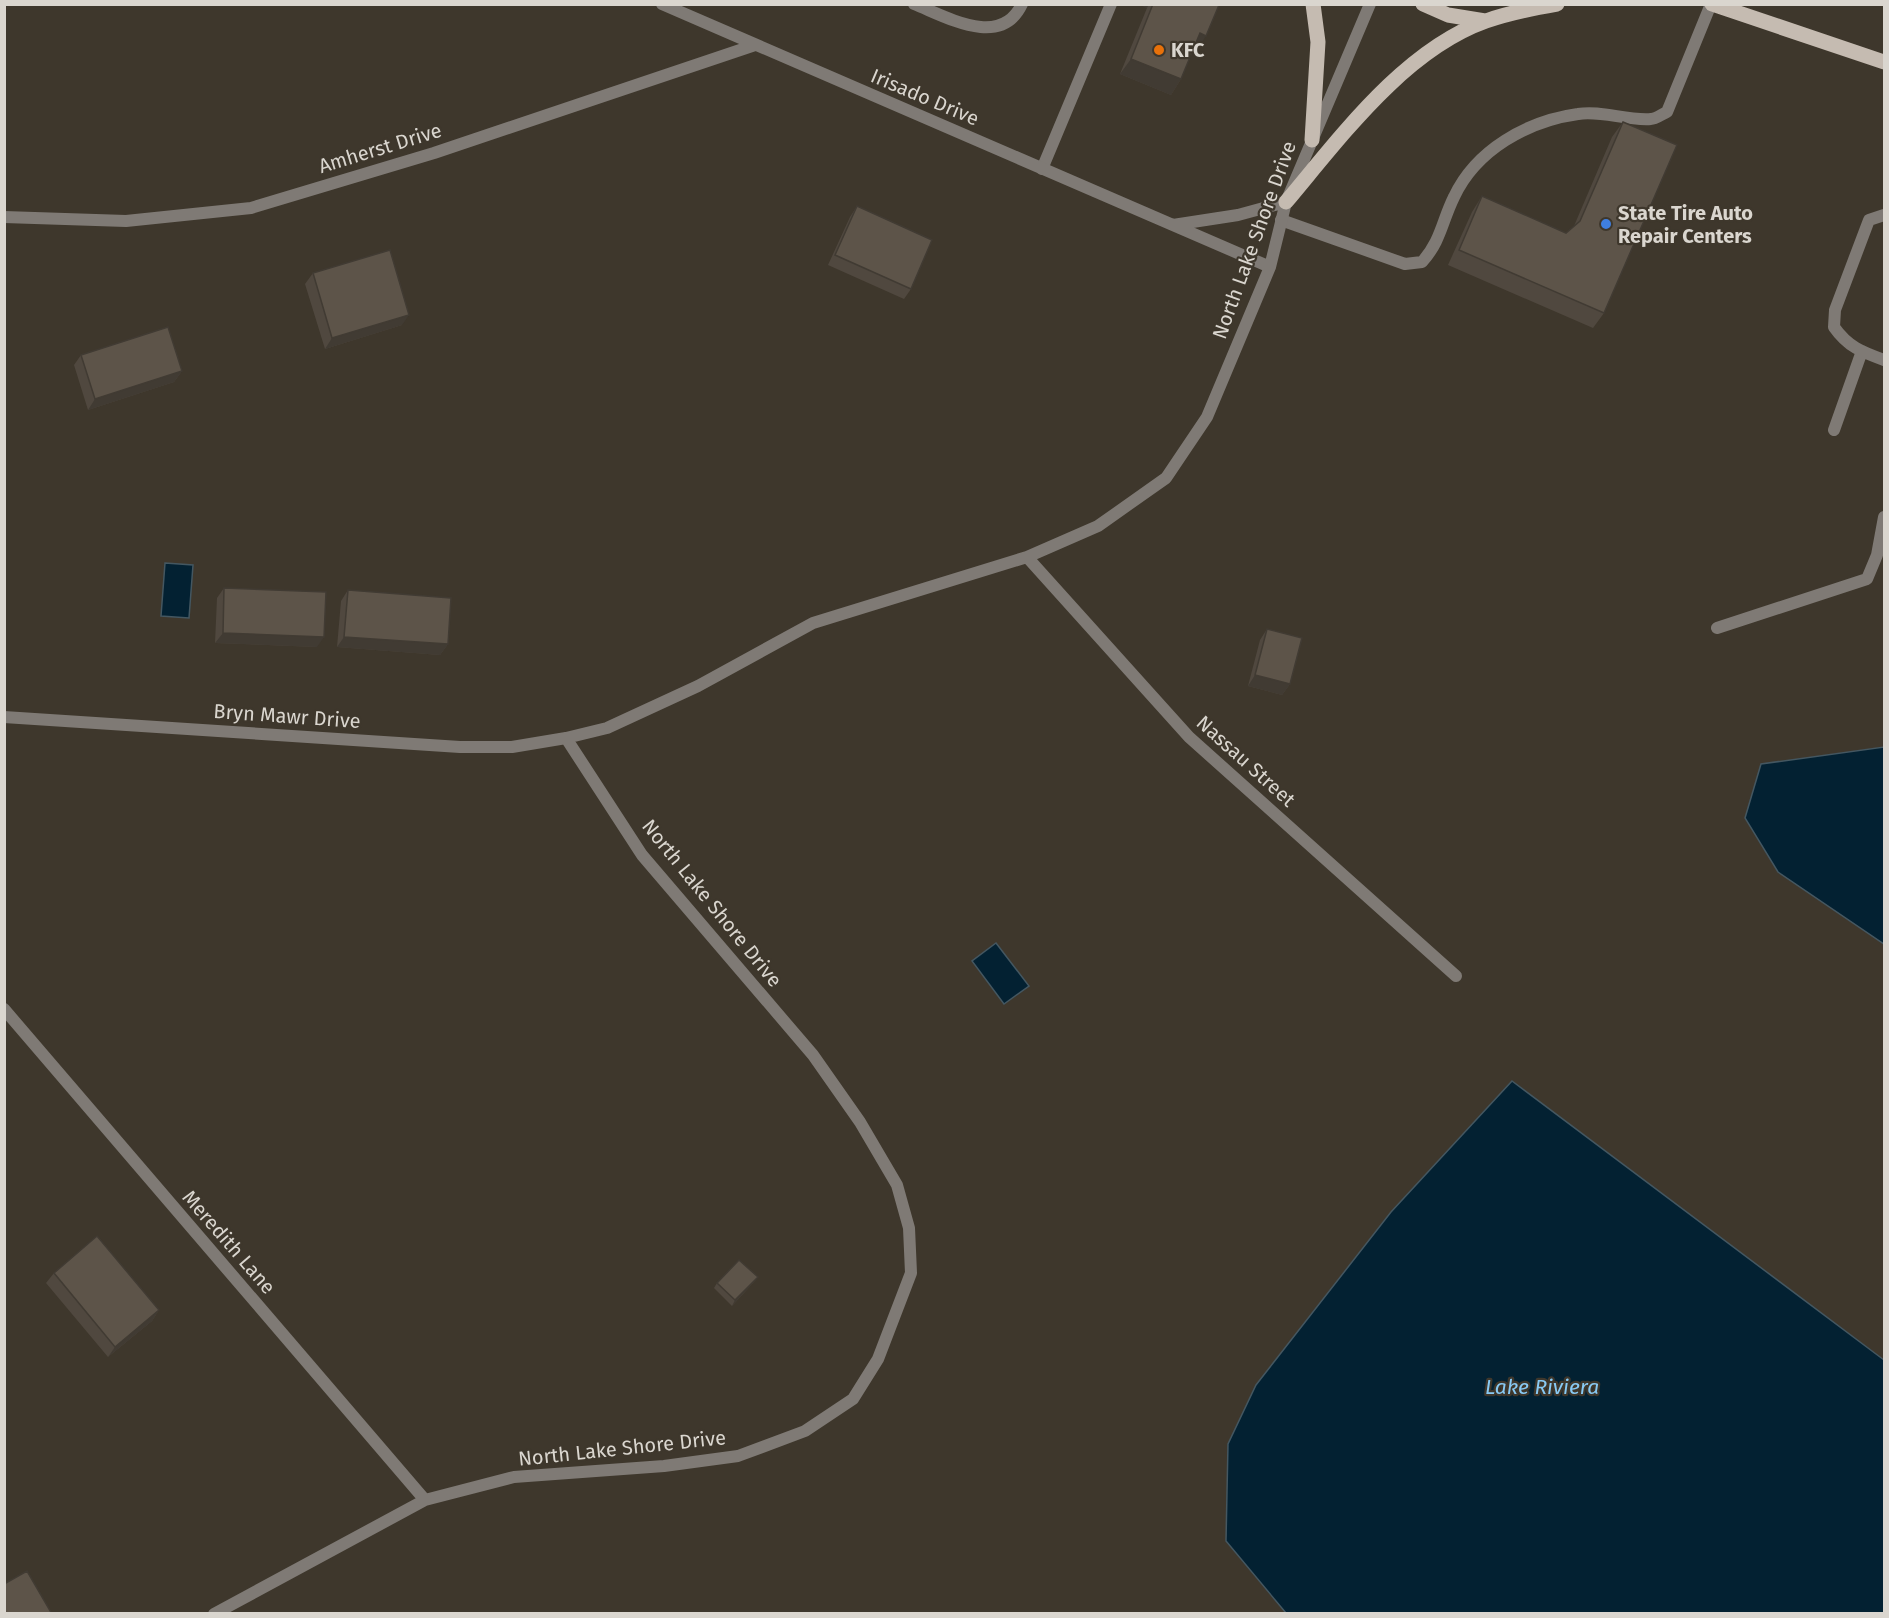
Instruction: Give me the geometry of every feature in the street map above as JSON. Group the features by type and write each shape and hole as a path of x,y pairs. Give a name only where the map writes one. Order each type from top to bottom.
{"main road":[{"path":"1312,140 1318,42 1313,4"},
{"path":"1423,4 1448,15 1485,21"},
{"path":"1286,202 1376,97 1434,49 1455,35 1485,21 1557,4"},
{"path":"1712,4 1884,62"}],"street":[{"path":"915,4 974,28 997,27 1017,16 1022,4"},
{"path":"1042,169 1111,4"},
{"name":"North Lake Shore Drive","path":"214,1614 424,1500 514,1477 664,1466 738,1456 805,1431 853,1399 878,1359 910,1273 909,1228 897,1185 860,1122 813,1055 642,855 566,738 607,728 698,686 813,623 1027,557 1098,526 1166,478 1207,417 1270,267 1286,202 1370,4"},
{"path":"1281,220 1405,264 1422,262 1434,249 1454,197 1468,171 1495,147 1523,129 1580,113 1653,119 1667,112 1712,4"},
{"name":"Irisado Drive","path":"668,6 1270,267"},
{"name":"Amherst Drive","path":"4,218 126,220 251,208 445,149 755,45"},
{"path":"1172,225 1238,215 1286,202"},
{"path":"1884,215 1869,220 1835,310 1833,327 1843,340 1884,360"},
{"path":"1834,430 1862,351"},
{"path":"1717,628 1867,579 1877,555 1884,517"},
{"name":"Nassau Street","path":"1027,557 1189,737 1456,976"},
{"name":"Bryn Mawr Drive","path":"4,717 460,747 512,747 566,738"},
{"name":"Meredith Lane","path":"4,1009 424,1500"}],"water":[{"path":"165,563 193,565 189,618 161,616"},
{"path":"1884,747 1884,944 1778,872 1745,818 1761,764"},
{"path":"996,943 1029,986 1004,1004 972,961"},
{"name":"Lake Riviera","path":"1512,1081 1884,1360 1884,1613 1286,1613 1226,1541 1228,1444 1256,1385 1391,1212"}],"building":[{"name":"KFC","path":"1153,4 1219,5 1206,36 1200,33 1181,79 1131,59"},
{"name":"State Tire Auto Repair Centers","path":"1623,122 1677,145 1604,313 1459,250 1482,196 1566,233 1580,221"},
{"path":"857,206 932,240 911,289 835,255"},
{"path":"390,250 409,315 332,338 313,273"},
{"path":"168,327 182,371 95,399 81,355"},
{"path":"224,588 326,592 324,637 223,633"},
{"path":"348,590 451,598 448,644 344,637"},
{"path":"1267,629 1302,638 1290,684 1255,675"},
{"path":"97,1236 159,1310 115,1347 54,1273"},
{"path":"739,1260 758,1277 735,1300 717,1283"},
{"path":"27,1571 52,1614 4,1614 4,1584"}],"place":[{"name":"KFC","path":"1159,50"},
{"name":"State Tire Auto Repair Centers","path":"1606,224"}]}
